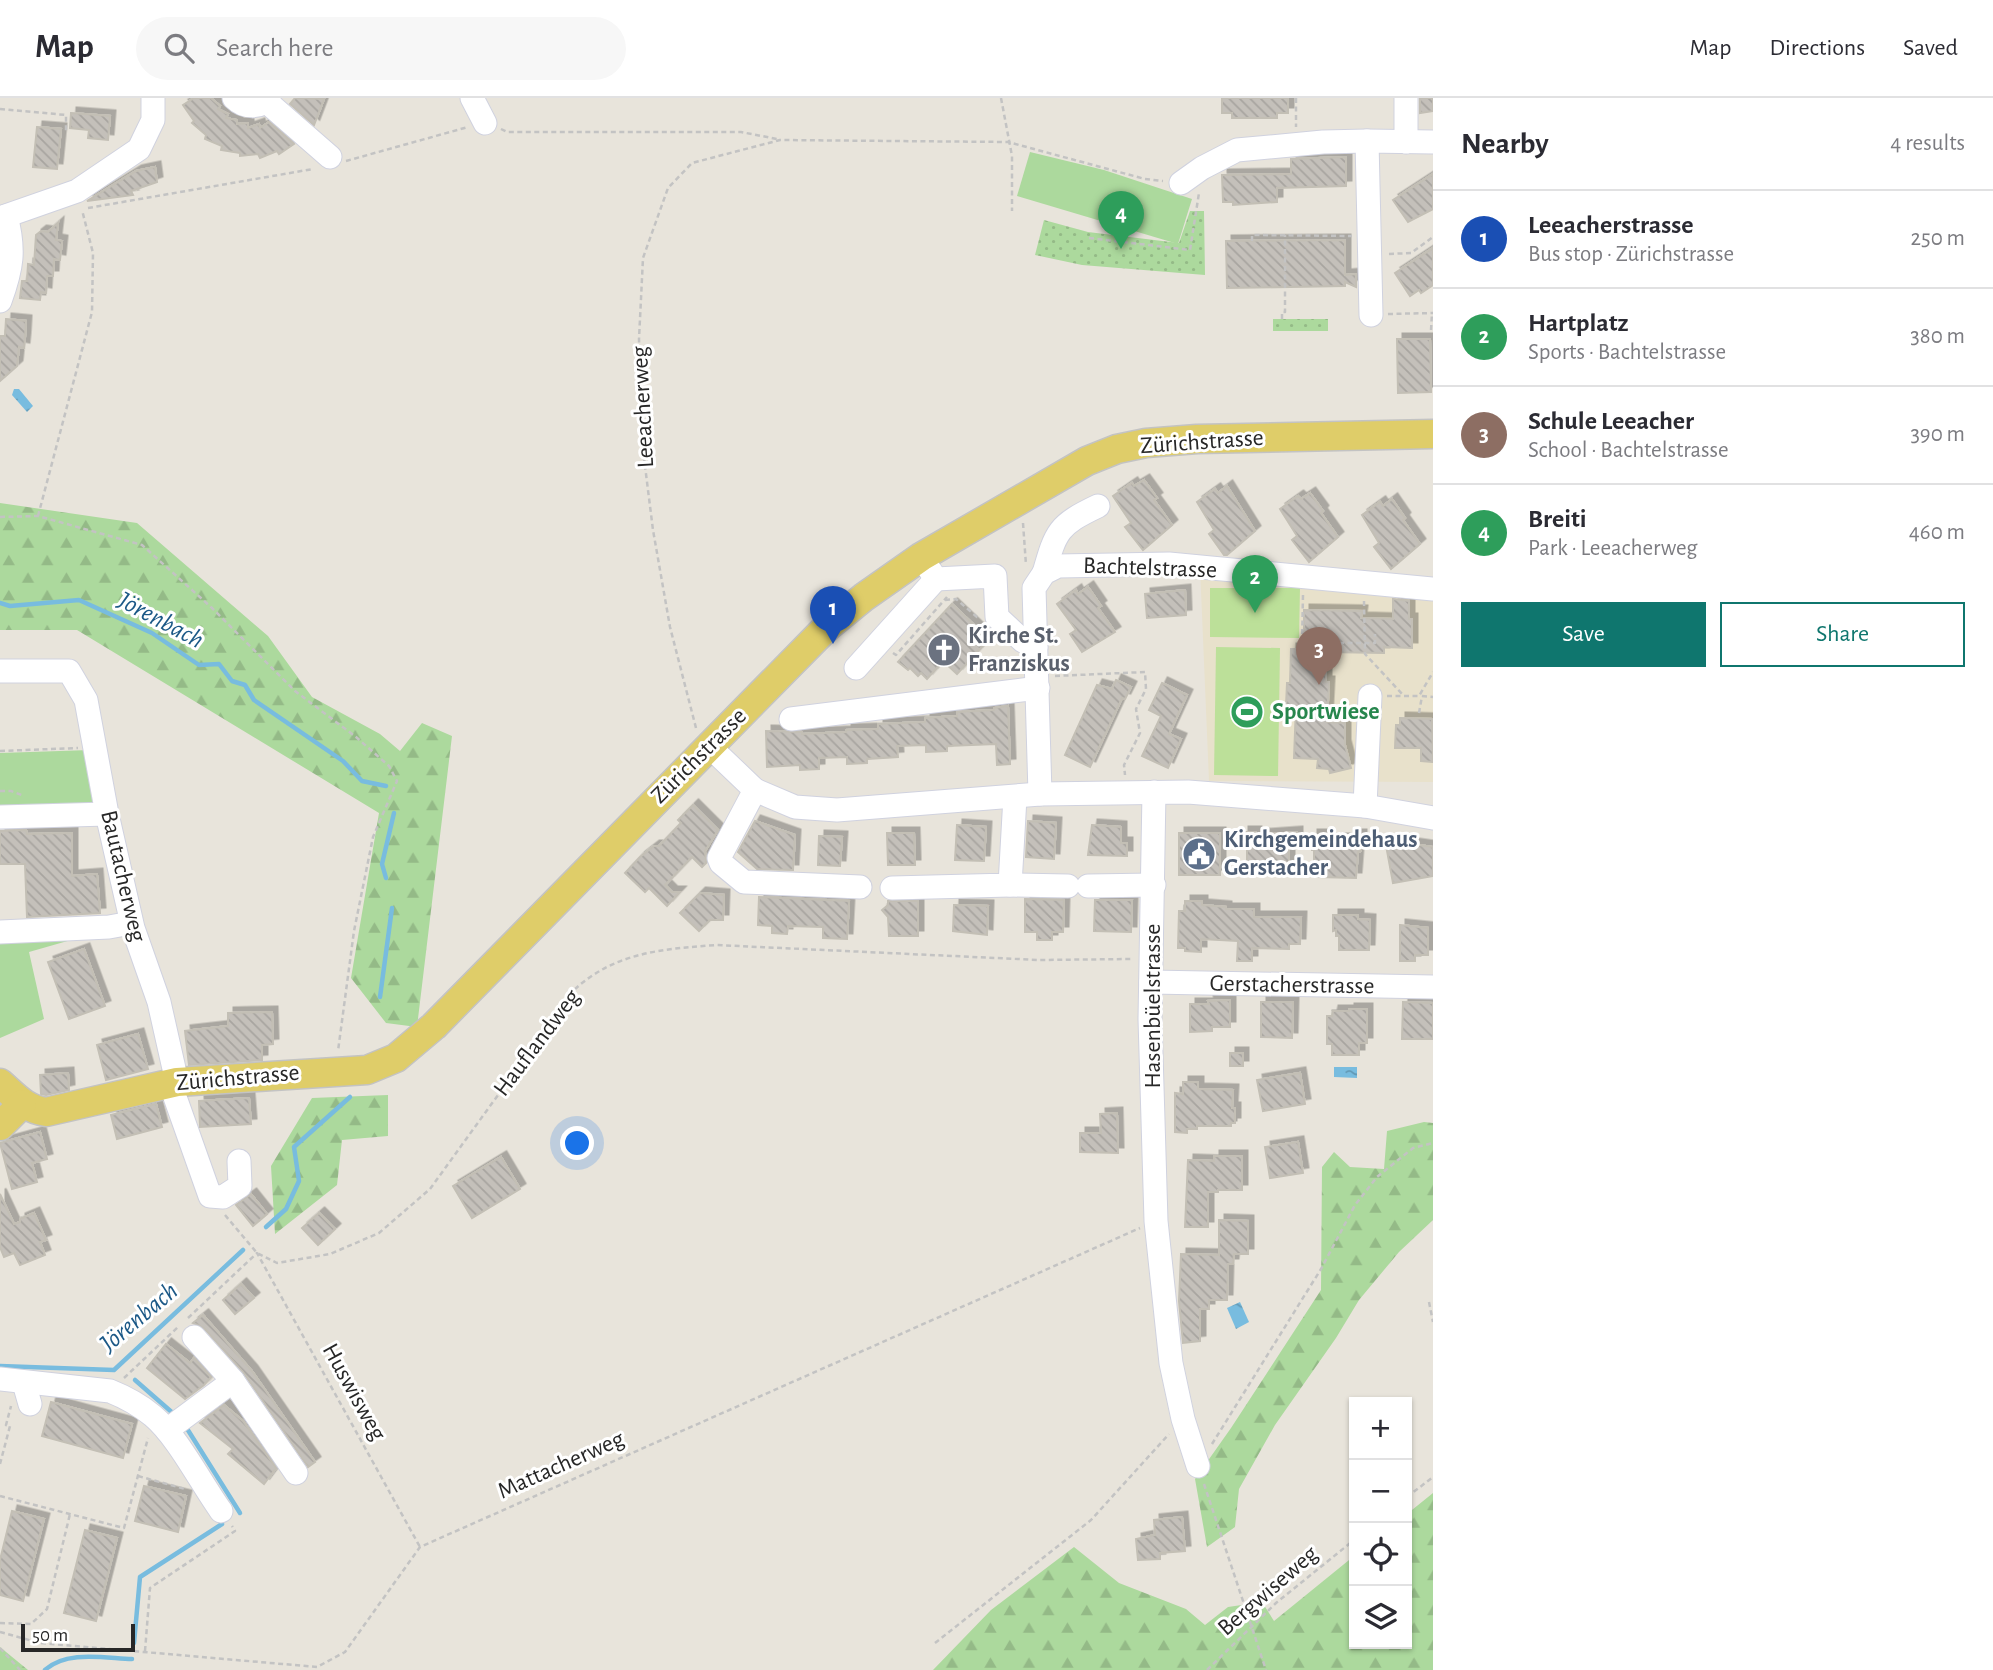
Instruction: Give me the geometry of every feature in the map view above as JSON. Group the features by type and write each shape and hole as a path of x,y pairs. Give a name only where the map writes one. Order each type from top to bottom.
{"main road":[{"name":"Zürichstrasse","path":"22,1104 46,1112 174,1082 367,1070 396,1058 416,1044 826,628 864,597 934,579 1021,497 1087,461 1117,449 1146,443 1196,439 1433,434"},
{"path":"0,1083 22,1104 0,1126"}],"street":[{"path":"0,301 10,271 13,242 3,217 77,191 139,149 153,120 153,98"},
{"path":"234,98 247,106 256,106 268,100 330,162"},
{"path":"472,98 485,123"},
{"path":"1406,98 1406,142"},
{"path":"1367,141 1371,315"},
{"path":"1188,178 1237,150 1367,141 1433,142"},
{"path":"1040,794 1036,647 1039,581 1053,539 1071,519 1098,506"},
{"name":"Bachtelstrasse","path":"1039,581 1058,566 1169,564 1425,589"},
{"path":"856,668 934,579 995,576 997,617 1023,641 1036,647"},
{"name":"Bautacherweg","path":"0,671 69,671 86,700 131,923 163,1013 174,1082"},
{"path":"790,719 1037,682"},
{"path":"1365,806 1370,705"},
{"path":"709,746 755,790 795,807 837,810 1040,794 1188,792 1365,806 1433,818"},
{"path":"755,790 719,858 721,863 744,882 860,887"},
{"name":"Hasenbüelstrasse","path":"1154,792 1150,1032 1156,1220 1171,1363 1183,1419 1198,1466"},
{"path":"1010,885 1015,797"},
{"path":"0,817 107,814"},
{"path":"892,888 1154,885"},
{"path":"0,932 109,927 131,923"},
{"name":"Gerstacherstrasse","path":"1152,970 1433,986"},
{"path":"174,1082 210,1196 223,1197 240,1186 239,1161"},
{"path":"194,1337 233,1381 296,1473"},
{"path":"160,1423 233,1381"},
{"path":"18,1387 110,1391 126,1398 160,1423 221,1511"}],"path":[{"path":"1001,98 1012,156 1012,211"},
{"path":"1296,98 1296,144"},
{"path":"0,109 66,115 66,132"},
{"name":"Leeacherweg","path":"485,123 508,132 741,132 780,140 1008,142 1145,179 1188,178"},
{"path":"38,516 92,312 93,253 82,209 330,162 485,123"},
{"name":"Leeacherweg","path":"709,746 697,731 670,627 640,434 639,340 643,258 668,187 692,163 780,140"},
{"path":"1089,238 1191,250 1199,189 1188,178"},
{"path":"1251,241 1252,235 1319,235 1411,253 1433,237"},
{"path":"1282,319 1282,312 1285,312 1285,235"},
{"path":"1319,235 1319,240"},
{"path":"1371,315 1433,313 1431,330"},
{"path":"1021,497 1026,568 1039,581"},
{"path":"0,517 38,516 142,545 212,608 295,691 389,765 397,780 373,837 354,931 335,1071"},
{"path":"1304,578 1301,643 1375,643 1375,634"},
{"path":"934,579 976,617 997,617"},
{"path":"1365,620 1365,654 1404,696"},
{"path":"1037,682 1145,672 1146,689 1136,709 1140,733 1124,765 1127,794"},
{"path":"1419,713 1420,696 1433,672"},
{"path":"1321,713 1404,696 1433,697"},
{"path":"1321,706 1321,722"},
{"path":"0,751 95,748"},
{"path":"0,791 11,791 24,796"},
{"name":"Hauflandweg","path":"257,1254 277,1263 330,1254 379,1233 430,1189 575,990 592,973 618,961 666,949 716,945 1039,960 1152,970"},
{"path":"1266,1670 1198,1466 1321,1269 1354,1205 1377,1177 1413,1148 1433,1143"},
{"path":"210,1196 257,1254"},
{"name":"Mattacherweg","path":"420,1547 1156,1220"},
{"name":"Huswisweg","path":"257,1254 420,1547"},
{"path":"1429,1302 1433,1322"},
{"path":"0,1464 10,1426 6,1424 18,1387"},
{"path":"934,1643 1091,1520 1183,1419"},
{"path":"0,1496 124,1528 138,1476 160,1423"},
{"path":"138,1476 186,1489 199,1480"},
{"path":"1412,1493 1433,1477"},
{"path":"145,1651 150,1587 235,1531 221,1511"},
{"path":"0,1623 32,1624 47,1609 70,1514"},
{"name":"Bergwiseweg","path":"1207,1670 1276,1603 1349,1544"},
{"path":"0,1632 40,1643 317,1667 345,1652 420,1547"},
{"path":"0,1648 20,1670"}],"shaded area":[{"path":"1200,567 1433,589 1433,782 1209,781"}],"green space":[{"path":"1030,152 1104,170 1192,199 1178,244 1017,196"},
{"path":"1190,211 1204,211 1205,275 1082,265 1035,255 1044,220 1088,232 1179,243"},
{"path":"1273,319 1328,319 1328,331 1273,331"},
{"path":"0,503 137,523 268,636 312,697 380,734 400,751 422,723 452,736 417,1027 386,1023 351,978 379,813 77,630 0,630"},
{"path":"1210,588 1300,588 1299,638 1210,637"},
{"name":"Sportwiese","path":"1216,647 1280,648 1278,776 1214,775"},
{"path":"90,750 100,807 0,812 0,753"},
{"path":"106,930 29,952 44,1019 0,1038 0,935"},
{"path":"388,1095 388,1136 342,1140 337,1185 275,1234 271,1166 312,1098"},
{"path":"1424,1122 1433,1123 1433,1220 1399,1252 1359,1300 1336,1338 1275,1425 1239,1489 1235,1527 1207,1547 1195,1479 1321,1290 1322,1167 1334,1152 1350,1167 1384,1169 1387,1131"},
{"path":"1433,1493 1433,1670 933,1670 991,1610 1074,1547 1119,1583 1186,1609 1205,1625 1228,1607 1262,1602 1274,1621 1349,1560 1349,1649 1412,1649 1412,1510"},
{"path":"0,1647 28,1670 0,1670"}],"water":[{"path":"14,389 19,389 33,406 27,412 12,395"},
{"path":"1334,1067 1357,1067 1357,1078 1334,1077"},
{"path":"1240,1302 1249,1322 1236,1329 1227,1308"}],"building":[{"path":"194,98 211,98 220,106 218,109 228,114 226,118 237,120 237,124 248,123 248,128 259,124 260,128 269,122 294,144 279,154 277,151 260,158 258,154 240,156 240,153 221,150 222,146 205,139 206,135 192,123 194,121 183,105"},
{"path":"295,98 324,99 314,125 290,104"},
{"path":"1222,98 1288,98 1288,113 1277,113 1277,118 1232,118 1232,113 1222,113"},
{"path":"1420,98 1433,98 1433,111 1420,113"},
{"path":"71,113 110,116 108,140 88,138 89,130 70,128"},
{"path":"37,127 61,129 57,169 33,167"},
{"path":"1346,157 1346,186 1277,188 1277,202 1233,205 1233,202 1223,202 1222,175 1291,174 1291,159"},
{"path":"155,167 157,182 131,191 133,195 87,201 136,171"},
{"path":"1433,174 1433,209 1408,222 1393,200"},
{"path":"58,223 56,240 62,241 60,260 54,259 53,276 47,276 46,293 41,292 40,300 20,298 22,281 27,281 28,264 34,265 36,235 41,231 48,232"},
{"path":"1345,240 1345,275 1356,274 1356,287 1345,282 1345,286 1227,288 1226,241"},
{"path":"1433,248 1433,285 1410,296 1395,273"},
{"path":"6,319 26,321 25,338 24,348 19,347 17,366 0,381 0,336 5,336"},
{"path":"1397,339 1430,339 1431,392 1398,393"},
{"path":"1144,480 1172,525 1143,550 1125,527 1131,523 1113,496 1132,483 1134,486"},
{"path":"1227,486 1255,531 1224,555 1209,534 1214,530 1197,502 1215,489 1218,493"},
{"path":"1310,493 1338,537 1309,562 1292,540 1297,536 1280,509 1298,496 1301,499"},
{"path":"1392,499 1420,544 1391,569 1374,547 1379,543 1362,515 1380,502 1383,506"},
{"path":"1088,587 1101,606 1098,608 1115,632 1082,652 1070,634 1076,630 1057,604 1076,590 1078,594"},
{"path":"1185,590 1186,615 1147,618 1145,594"},
{"path":"1393,599 1409,601 1412,648 1384,647 1384,653 1326,652 1326,682 1329,682 1327,722 1345,723 1345,745 1351,768 1330,773 1329,769 1317,768 1318,759 1294,758 1296,706 1286,706 1287,683 1290,683 1291,649 1304,649 1304,610 1362,611 1361,618 1393,619"},
{"name":"Kirche St. Franziskus","path":"952,604 989,639 957,674 943,661 927,679 921,673 918,676 898,662"},
{"path":"1116,680 1131,687 1125,699 1122,698 1090,767 1065,755 1097,685 1112,689"},
{"path":"1162,683 1187,695 1169,734 1181,739 1168,768 1142,756 1161,716 1149,710"},
{"path":"1008,706 1010,764 997,765 996,744 947,746 947,751 926,752 926,745 897,746 898,757 867,759 867,763 847,764 847,757 819,758 819,769 800,770 800,765 767,767 766,731 802,734 878,729 878,724 925,722 925,718 957,716 957,712 994,710"},
{"path":"1400,718 1432,719 1433,762 1421,761 1421,748 1395,748 1396,725 1400,725"},
{"path":"693,805 718,830 705,851 706,863 702,867 692,857 665,885 672,892 680,892 667,906 649,888 645,892 625,873 640,857 654,846 659,846 681,823 678,820"},
{"path":"755,821 795,835 793,870 757,869 738,852"},
{"path":"1028,821 1056,823 1054,859 1026,857"},
{"path":"957,825 986,827 984,861 955,860"},
{"path":"1092,825 1121,827 1121,843 1127,843 1127,856 1088,855"},
{"path":"26,830 27,834 72,833 72,876 97,874 100,913 27,917 25,864 0,864 0,831"},
{"path":"1243,832 1256,832 1256,835 1297,832 1297,843 1289,844 1289,872 1247,873 1247,845 1243,845"},
{"path":"887,833 914,833 915,865 888,865"},
{"name":"Kirchgemeindehaus Gerstacher","path":"1179,833 1220,833 1220,875 1179,875"},
{"path":"1312,835 1324,835 1324,839 1348,839 1348,835 1361,835 1356,878 1317,877 1314,874"},
{"path":"819,836 842,837 840,866 818,865"},
{"path":"1385,840 1433,847 1433,876 1393,883"},
{"path":"700,893 724,895 723,920 710,920 699,931 680,913"},
{"path":"759,897 849,901 847,939 823,938 823,927 788,926 787,934 772,933 772,926 758,925"},
{"path":"1025,899 1064,900 1063,932 1052,932 1052,940 1037,940 1037,932 1025,932"},
{"path":"1095,900 1132,900 1131,932 1094,931"},
{"path":"888,901 918,901 918,936 889,936 888,917 882,910 888,905"},
{"path":"1185,901 1202,901 1202,905 1226,909 1254,909 1254,917 1301,917 1300,944 1289,944 1289,949 1252,948 1252,961 1237,961 1238,941 1201,939 1201,952 1185,951 1185,948 1178,948 1179,911 1185,911"},
{"path":"954,905 988,906 987,935 953,931"},
{"path":"1333,915 1358,915 1358,919 1370,920 1369,950 1339,950 1339,936 1336,936 1336,930 1333,931"},
{"path":"1400,925 1428,928 1428,955 1415,955 1415,961 1400,961"},
{"path":"84,949 105,1006 69,1019 48,962"},
{"path":"1230,1000 1230,1027 1212,1027 1212,1031 1190,1032 1190,1004"},
{"path":"1261,1002 1293,1002 1292,1038 1261,1037"},
{"path":"1403,1002 1433,1003 1433,1039 1402,1039"},
{"path":"1367,1009 1367,1043 1359,1043 1359,1055 1332,1055 1332,1044 1327,1044 1327,1016 1332,1016 1333,1011"},
{"path":"272,1012 273,1044 262,1045 262,1060 189,1065 185,1031 228,1026 228,1013"},
{"path":"138,1034 148,1069 106,1080 97,1045"},
{"path":"1230,1053 1243,1053 1243,1066 1230,1066"},
{"path":"68,1073 69,1090 41,1094 40,1075"},
{"path":"1300,1073 1305,1104 1263,1111 1257,1080"},
{"path":"1183,1082 1198,1082 1198,1089 1233,1090 1235,1123 1231,1123 1231,1126 1197,1126 1197,1129 1187,1129 1187,1133 1175,1132 1175,1093 1183,1094"},
{"path":"249,1098 251,1124 200,1127 199,1101"},
{"path":"156,1104 162,1127 117,1139 111,1115"},
{"path":"1117,1113 1118,1153 1080,1152 1080,1133 1101,1133 1100,1114"},
{"path":"40,1132 47,1159 32,1163 37,1182 12,1189 0,1143"},
{"path":"1298,1142 1303,1173 1270,1178 1265,1147"},
{"path":"1214,1156 1242,1156 1242,1190 1208,1192 1208,1227 1185,1227 1188,1160 1214,1161"},
{"path":"501,1157 520,1189 472,1218 453,1186"},
{"path":"0,1194 14,1224 34,1213 46,1240 40,1242 45,1255 20,1265 14,1253 4,1257 0,1247"},
{"path":"251,1194 267,1214 253,1226 236,1205"},
{"path":"319,1213 335,1229 318,1245 302,1228"},
{"path":"1219,1220 1248,1221 1248,1254 1234,1254 1233,1264 1228,1264 1227,1300 1209,1300 1209,1309 1200,1309 1200,1341 1183,1343 1179,1301 1181,1254 1219,1255"},
{"path":"241,1284 254,1298 235,1314 223,1300"},
{"path":"203,1315 252,1371 315,1462 308,1467 243,1372 204,1328 193,1323"},
{"path":"166,1344 190,1363 194,1358 211,1377 185,1399 147,1368"},
{"path":"51,1402 132,1424 123,1458 42,1436"},
{"path":"224,1405 243,1421 276,1468 264,1484 228,1454 233,1449 200,1423"},
{"path":"144,1486 186,1496 178,1532 135,1521"},
{"path":"12,1511 44,1519 23,1601 0,1595 0,1560"},
{"path":"1182,1517 1185,1551 1160,1553 1160,1559 1138,1560 1136,1539 1155,1535 1154,1520"},
{"path":"85,1530 117,1538 96,1621 64,1613"}],"waterway":[{"name":"Jörenbach","path":"0,603 10,606 79,600 152,633 199,665 219,664 232,681 245,685 254,700 343,761 362,781 386,786"},
{"name":"Jörenbach","path":"386,878 382,864 394,813"},
{"name":"Jörenbach","path":"380,997 392,908"},
{"name":"Jörenbach","path":"266,1227 286,1209 299,1181 294,1147 350,1097"},
{"name":"Jörenbach","path":"0,1366 114,1370 243,1250"},
{"name":"Jörenbach","path":"135,1380 175,1415"},
{"name":"Jörenbach","path":"186,1427 240,1513"},
{"name":"Jörenbach","path":"134,1643 140,1577 222,1524"},
{"name":"Jörenbach","path":"45,1670 74,1657 132,1659"}],"place":[{"name":"Breiti","path":"1121,249"},
{"name":"Hartplatz","path":"1255,613"},
{"name":"Leeacherstrasse","path":"833,644"},
{"name":"Kirche St. Franziskus","path":"944,650"},
{"name":"Schule Leeacher","path":"1319,685"},
{"name":"Sportwiese","path":"1247,712"},
{"name":"Kirchgemeindehaus Gerstacher","path":"1199,854"}]}
